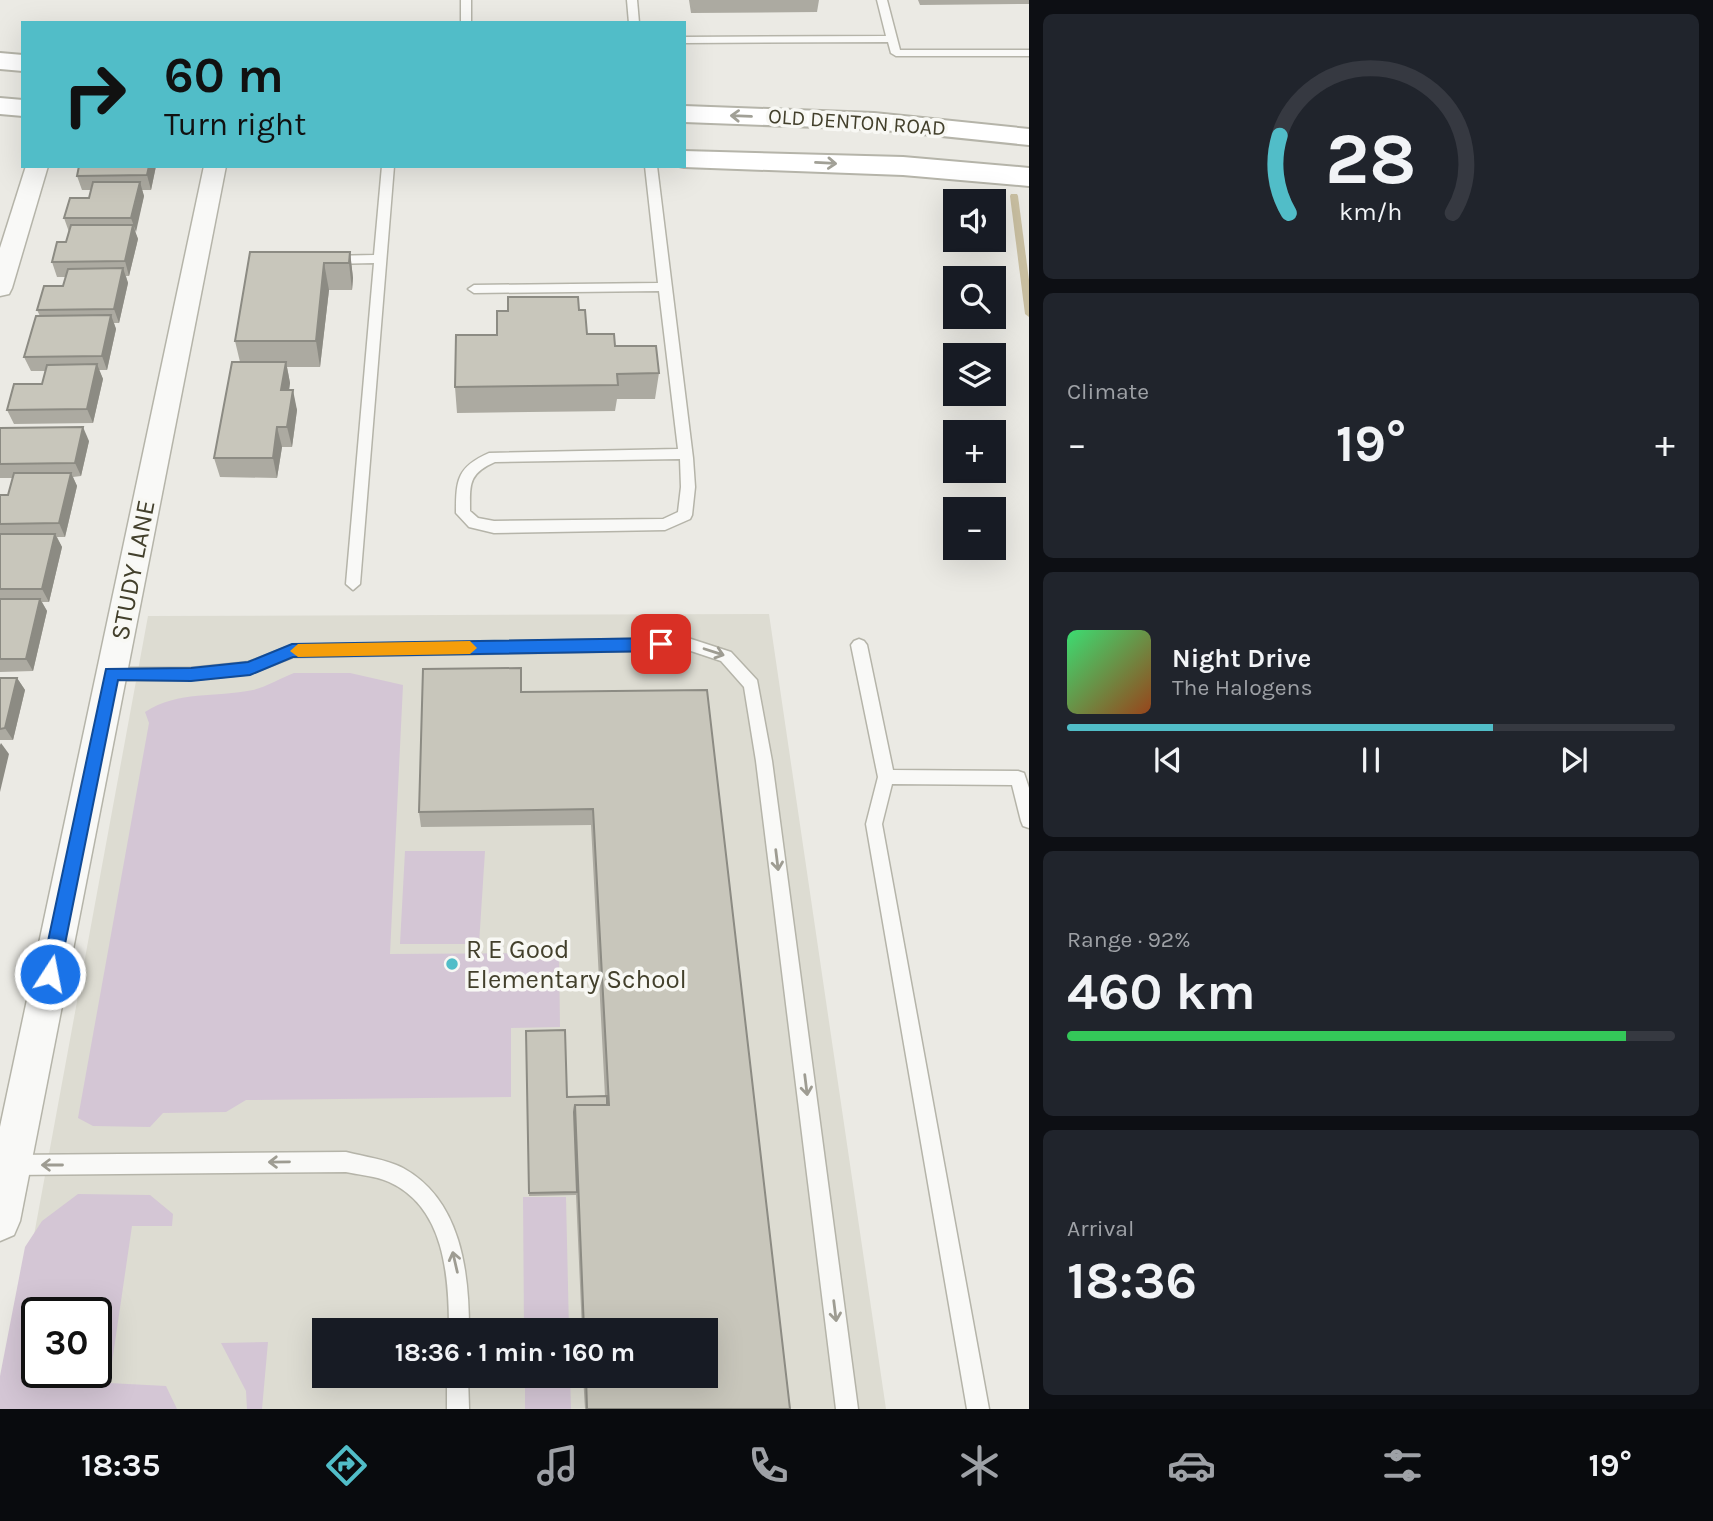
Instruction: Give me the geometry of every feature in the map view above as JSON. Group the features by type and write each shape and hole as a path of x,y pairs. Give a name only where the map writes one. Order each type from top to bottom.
{"main road":[{"path":"0,61 21,63"},
{"path":"0,106 21,108"},
{"name":"OLD DENTON ROAD","path":"686,114 874,121 1029,137"},
{"name":"OLD DENTON ROAD","path":"686,159 890,166 1029,177"}],"street":[{"path":"0,288 5,254 36,168"},
{"name":"STUDY LANE","path":"0,1221 215,168"}],"lane":[{"path":"466,0 466,21"},
{"path":"632,0 634,21"},
{"path":"882,0 896,52 1029,53"},
{"path":"686,40 892,39"},
{"path":"353,583 388,168"},
{"path":"651,168 665,287 684,454 689,498 685,515 665,524 494,527 474,523 463,513 463,478 473,465 494,457 684,454"},
{"path":"314,261 380,260"},
{"path":"474,289 665,287"},
{"path":"111,674 191,674 250,668 292,651 688,644 726,656 751,685 764,761 847,1409"},
{"path":"859,645 886,777 874,824 978,1409"},
{"path":"886,777 1018,778 1029,821"},
{"path":"11,1165 346,1161 398,1176 429,1202 450,1239 460,1282 459,1318"},
{"path":"458,1388 458,1409"}],"shaded area":[{"name":"R E Good Elementary School","path":"769,614 886,1409 2,1409 21,1306 21,1388 112,1388 112,1297 23,1297 148,616"},
{"path":"294,673 350,673 403,685 390,954 559,953 560,1027 511,1028 511,1097 246,1100 226,1112 163,1113 150,1127 93,1126 78,1118 149,723 145,712 184,697 253,690"},
{"path":"405,851 485,851 479,944 400,944"},
{"path":"78,1194 150,1195 173,1214 172,1226 132,1226 112,1363 112,1297 21,1297 21,1388 112,1388 112,1383 166,1386 177,1409 0,1409 0,1376 25,1247 42,1221"},
{"path":"523,1197 566,1197 569,1318 524,1318"},
{"path":"268,1342 262,1409 247,1409 246,1391 221,1343"},
{"path":"525,1388 570,1388 571,1409 525,1409"}],"building":[{"path":"79,168 149,168 147,175 77,176"},
{"path":"93,182 140,182 131,218 64,218 70,198 89,198"},
{"path":"71,225 133,225 125,261 52,262 57,242 66,242"},
{"path":"250,252 350,252 349,263 324,263 316,341 235,341"},
{"path":"123,268 114,309 37,310 44,286 63,286 68,269"},
{"path":"508,297 578,297 579,310 585,310 587,334 614,334 615,346 656,346 659,373 617,374 618,385 455,387 456,335 497,335 497,311 508,311"},
{"path":"111,315 102,356 24,357 36,316"},
{"path":"232,362 286,362 281,390 293,390 287,427 277,427 273,458 214,458"},
{"path":"97,364 87,409 7,410 14,384 42,384 47,365"},
{"path":"83,427 75,463 0,464 0,428"},
{"path":"14,473 71,473 59,523 0,524 0,495 8,495"},
{"path":"0,534 55,534 42,589 0,589"},
{"path":"0,599 40,599 26,659 0,659"},
{"path":"521,668 521,692 707,690 790,1409 587,1409 586,1388 718,1388 718,1318 584,1318 575,1105 609,1105 593,809 419,812 423,669"},
{"path":"0,678 17,678 5,728 0,729"},
{"path":"565,1030 567,1097 607,1096 607,1105 575,1105 577,1192 529,1193 526,1031"}],"waterway":[{"path":"1014,196 1029,314"}],"slow traffic":[{"path":"298,651 470,648"}],"place":[{"name":"R E Good Elementary School","path":"452,964"}],"route":[{"path":"50,974 111,674 191,674 250,668 292,651 661,644"}]}
